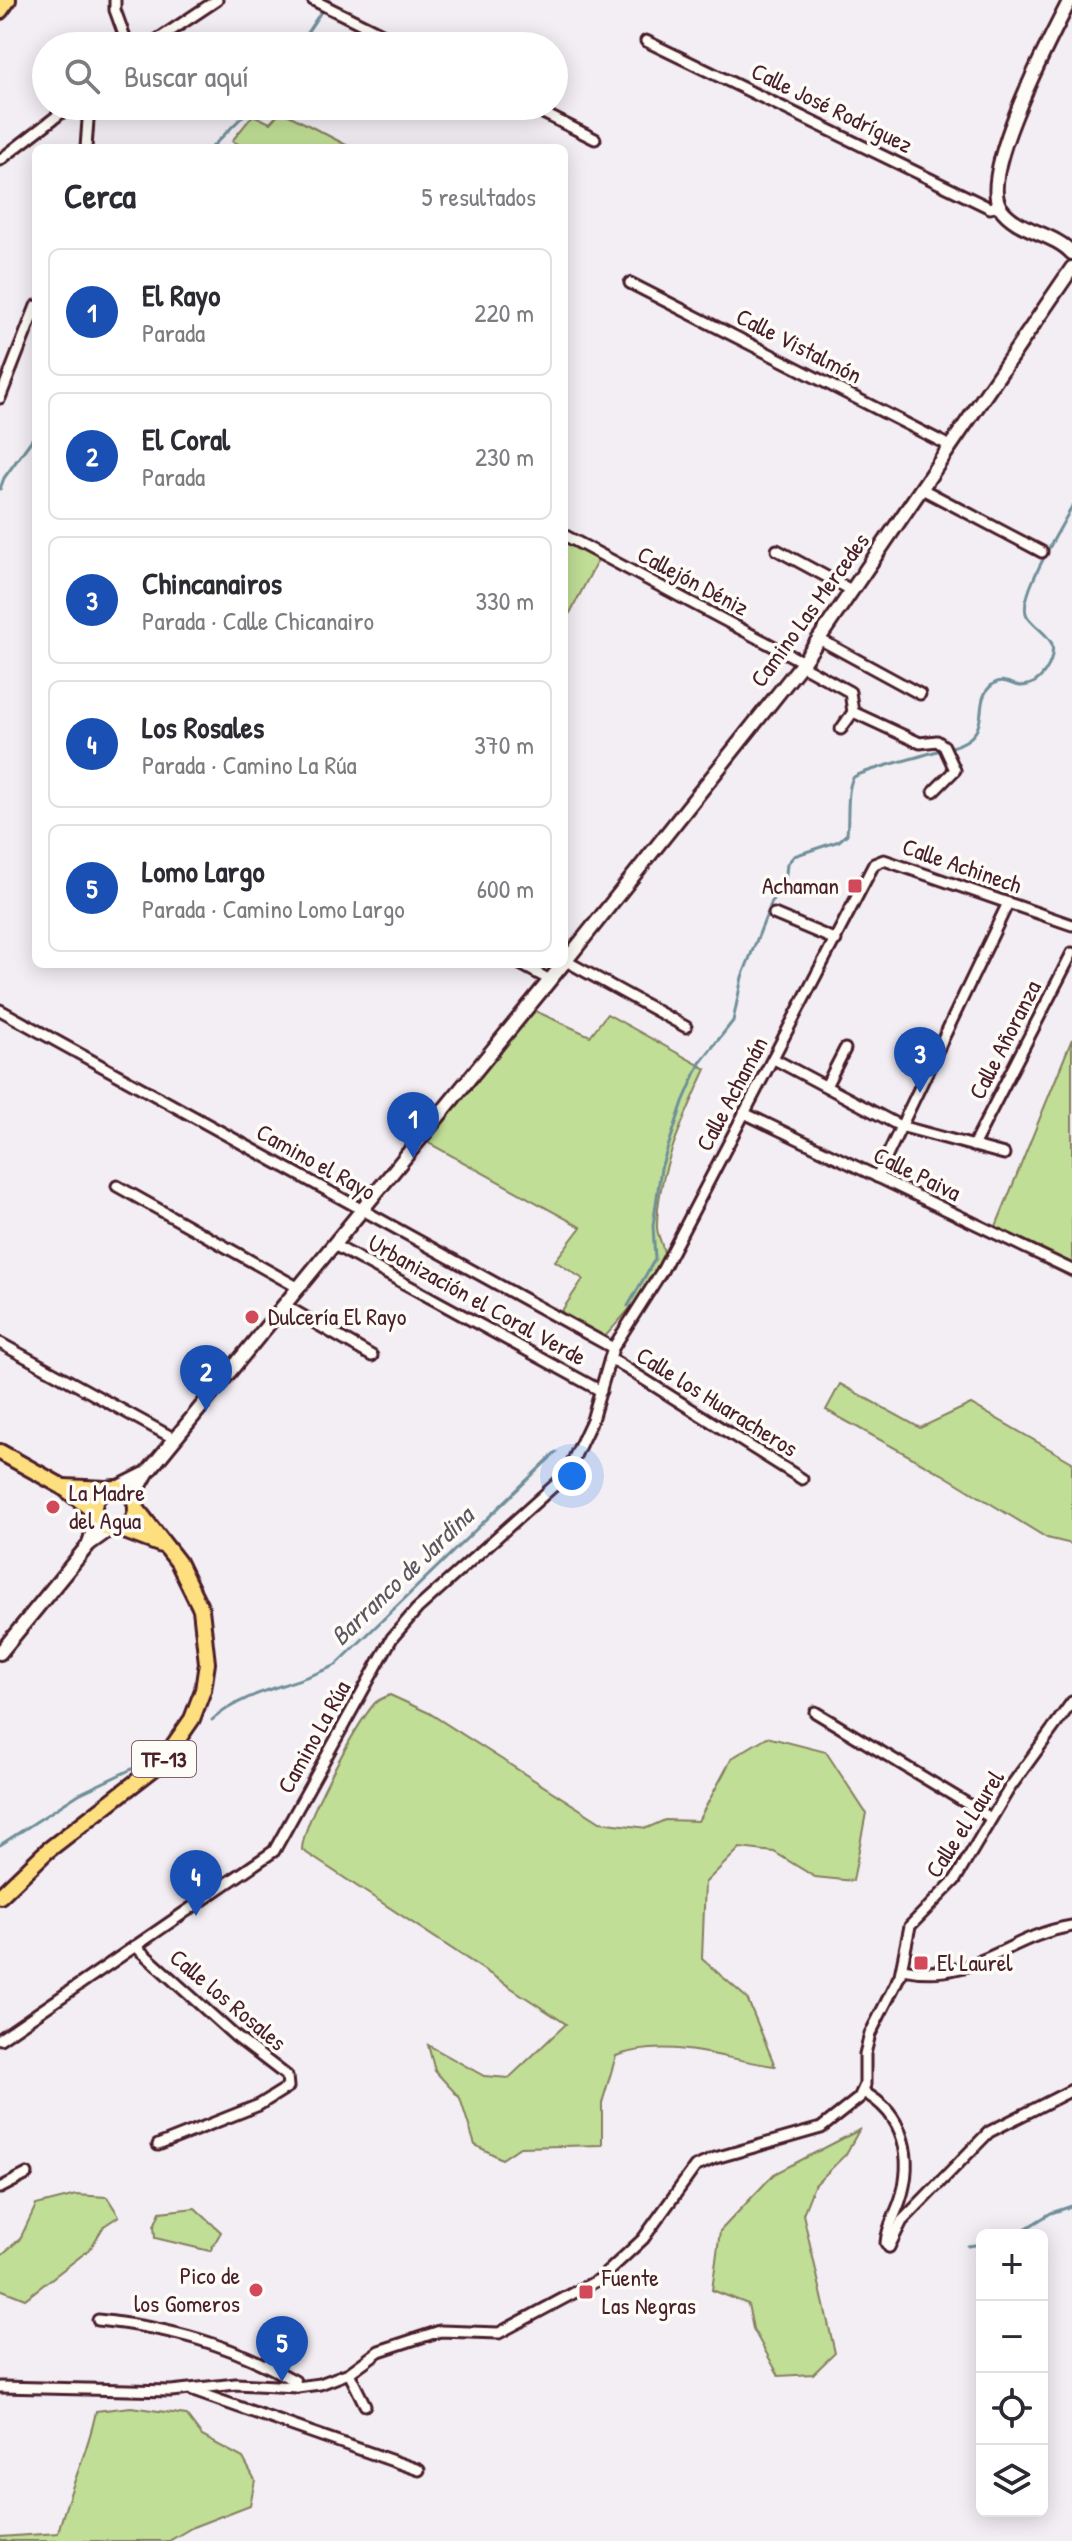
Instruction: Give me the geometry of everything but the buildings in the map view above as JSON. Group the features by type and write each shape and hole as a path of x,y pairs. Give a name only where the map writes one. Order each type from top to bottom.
{"main road":[{"path":"0,11 8,0"},
{"path":"1070,0 1016,115 995,189 999,206 1016,222 1072,253"},
{"name":"Camino Las Mercedes","path":"568,957 802,664 1072,268"},
{"name":"Camino Las Mercedes","path":"135,1503 147,1473 559,968"},
{"name":"TF-13","path":"0,1452 63,1487 115,1529 164,1546"},
{"name":"Camino Las Mercedes","path":"112,1489 147,1473"},
{"name":"TF-13","path":"0,1896 47,1851 162,1762 192,1719 207,1663 206,1634 190,1583 135,1503 112,1489 63,1487"},
{"path":"89,1544 97,1498 112,1489"},
{"path":"0,1653 89,1544 131,1521 135,1503"}],"street":[{"path":"169,32 217,0"},
{"path":"320,4 377,32"},
{"path":"115,5 124,32"},
{"name":"Calle José Rodríguez","path":"646,41 990,208 999,206"},
{"path":"0,160 52,120"},
{"path":"86,144 88,120"},
{"path":"557,120 595,139"},
{"name":"Calle Vistalmón","path":"630,283 950,446"},
{"path":"0,398 32,316"},
{"path":"922,489 1042,552"},
{"name":"Callejón Déniz","path":"568,537 850,692 853,712"},
{"path":"777,550 853,591"},
{"path":"819,639 920,694"},
{"path":"841,729 853,712 920,743 937,741 946,749 955,770 934,791"},
{"name":"Calle Achinech","path":"884,860 1072,925"},
{"name":"Calle Achamán","path":"611,1353 662,1271 874,864 884,860"},
{"path":"877,1177 1008,903"},
{"path":"774,914 836,940"},
{"name":"Calle Añoranza","path":"973,1146 1072,953"},
{"path":"568,964 686,1027"},
{"path":"528,968 550,980"},
{"name":"Camino el Rayo","path":"0,1010 363,1209 611,1353"},
{"path":"826,1086 845,1049"},
{"path":"774,1059 900,1126 1004,1154"},
{"name":"Calle Paiva","path":"744,1113 1072,1270"},
{"path":"117,1186 299,1288"},
{"name":"Urbanización el Coral Verde","path":"334,1245 601,1391"},
{"path":"284,1305 372,1356"},
{"path":"0,1343 175,1439"},
{"name":"Camino La Rúa","path":"0,2039 274,1851 392,1638 417,1609 566,1475 592,1420 611,1353"},
{"name":"Calle los Huaracheros","path":"611,1353 802,1479"},
{"name":"Calle el Laurel","path":"863,2092 870,2034 902,1969 910,1926 955,1880 991,1818 1072,1702"},
{"path":"815,1712 991,1818"},
{"path":"902,1969 934,1973 968,1969 1026,1938 1072,1926"},
{"name":"Calle los Rosales","path":"135,1946 235,2036 287,2076 288,2087 259,2105 158,2145"},
{"path":"0,2387 186,2389 236,2384 297,2387 320,2384 349,2373 379,2351 440,2331 499,2333 614,2269 643,2239 695,2167 715,2158 821,2128 844,2113 863,2092 895,2123 907,2149 900,2200 887,2231 886,2243 889,2247 902,2221 989,2132 1072,2090"},
{"path":"0,2188 27,2174"},
{"path":"98,2320 162,2327 253,2356 295,2381 297,2387"},
{"path":"349,2373 365,2405"},
{"path":"186,2389 419,2470"}],"green space":[{"path":"249,120 270,123 273,120 298,120 344,144 238,144 232,141"},
{"path":"568,542 601,554 570,613 568,612"},
{"path":"531,1009 590,1036 607,1014 706,1069 673,1146 662,1186 657,1227 664,1253 661,1266 646,1289 598,1345 555,1321 583,1279 555,1261 581,1227 425,1141"},
{"path":"1072,1039 1072,1278 992,1236"},
{"path":"840,1384 920,1428 971,1404 1072,1462 1072,1544 1047,1538 942,1474 826,1410"},
{"path":"390,1695 429,1713 600,1822 647,1828 665,1820 698,1821 732,1758 767,1737 826,1752 866,1813 853,1881 815,1877 774,1852 740,1848 705,1883 702,1959 747,1998 775,2066 676,2049 636,2051 616,2056 602,2103 602,2145 520,2147 502,2159 475,2145 460,2098 435,2071 428,2045 484,2076 509,2078 566,2024 302,1850 311,1819 343,1753 374,1704"},
{"path":"859,2130 846,2154 814,2186 803,2214 835,2353 813,2374 779,2376 753,2329 748,2304 712,2290 720,2231 774,2174"},
{"path":"76,2195 107,2197 119,2216 104,2226 90,2249 25,2299 0,2289 0,2256 20,2239 36,2205"},
{"path":"195,2208 221,2232 210,2251 155,2238 154,2226 160,2212"},
{"path":"131,2407 186,2415 202,2436 243,2458 255,2480 250,2505 193,2527 169,2541 0,2541 0,2537 58,2533 96,2411"}],"waterway":[{"path":"307,32 329,0"},
{"path":"215,144 239,120"},
{"path":"0,489 4,478 32,440"},
{"name":"Barranco de Jardina","path":"949,748 973,735 978,727 982,701 992,685 1000,681 1018,686 1029,685 1046,671 1052,644 1027,616 1025,607 1034,578 1072,506"},
{"name":"Barranco de Jardina","path":"628,1306 655,1259 653,1226 661,1168 683,1102 700,1063 733,1021 742,977 773,899 785,882 787,864 794,856 839,841 847,834 853,778 943,749"},
{"name":"Barranco de Jardina","path":"212,1720 255,1695 336,1665 556,1452"},
{"path":"0,1845 79,1794 136,1767"},
{"path":"1025,2229 1051,2213 1072,2206"},
{"path":"968,2246 976,2245"}],"place":[{"name":"Achaman","path":"855,886"},
{"name":"Chincanairos","path":"920,1093"},
{"name":"El Rayo","path":"413,1158"},
{"name":"Dulcería El Rayo","path":"252,1317"},
{"name":"El Coral","path":"206,1411"},
{"name":"La Madre del Agua","path":"53,1507"},
{"name":"Los Rosales","path":"196,1916"},
{"name":"El Laurel","path":"921,1963"},
{"name":"Pico de los Gomeros","path":"256,2290"},
{"name":"Fuente Las Negras","path":"586,2292"},
{"name":"Lomo Largo","path":"282,2382"}]}
